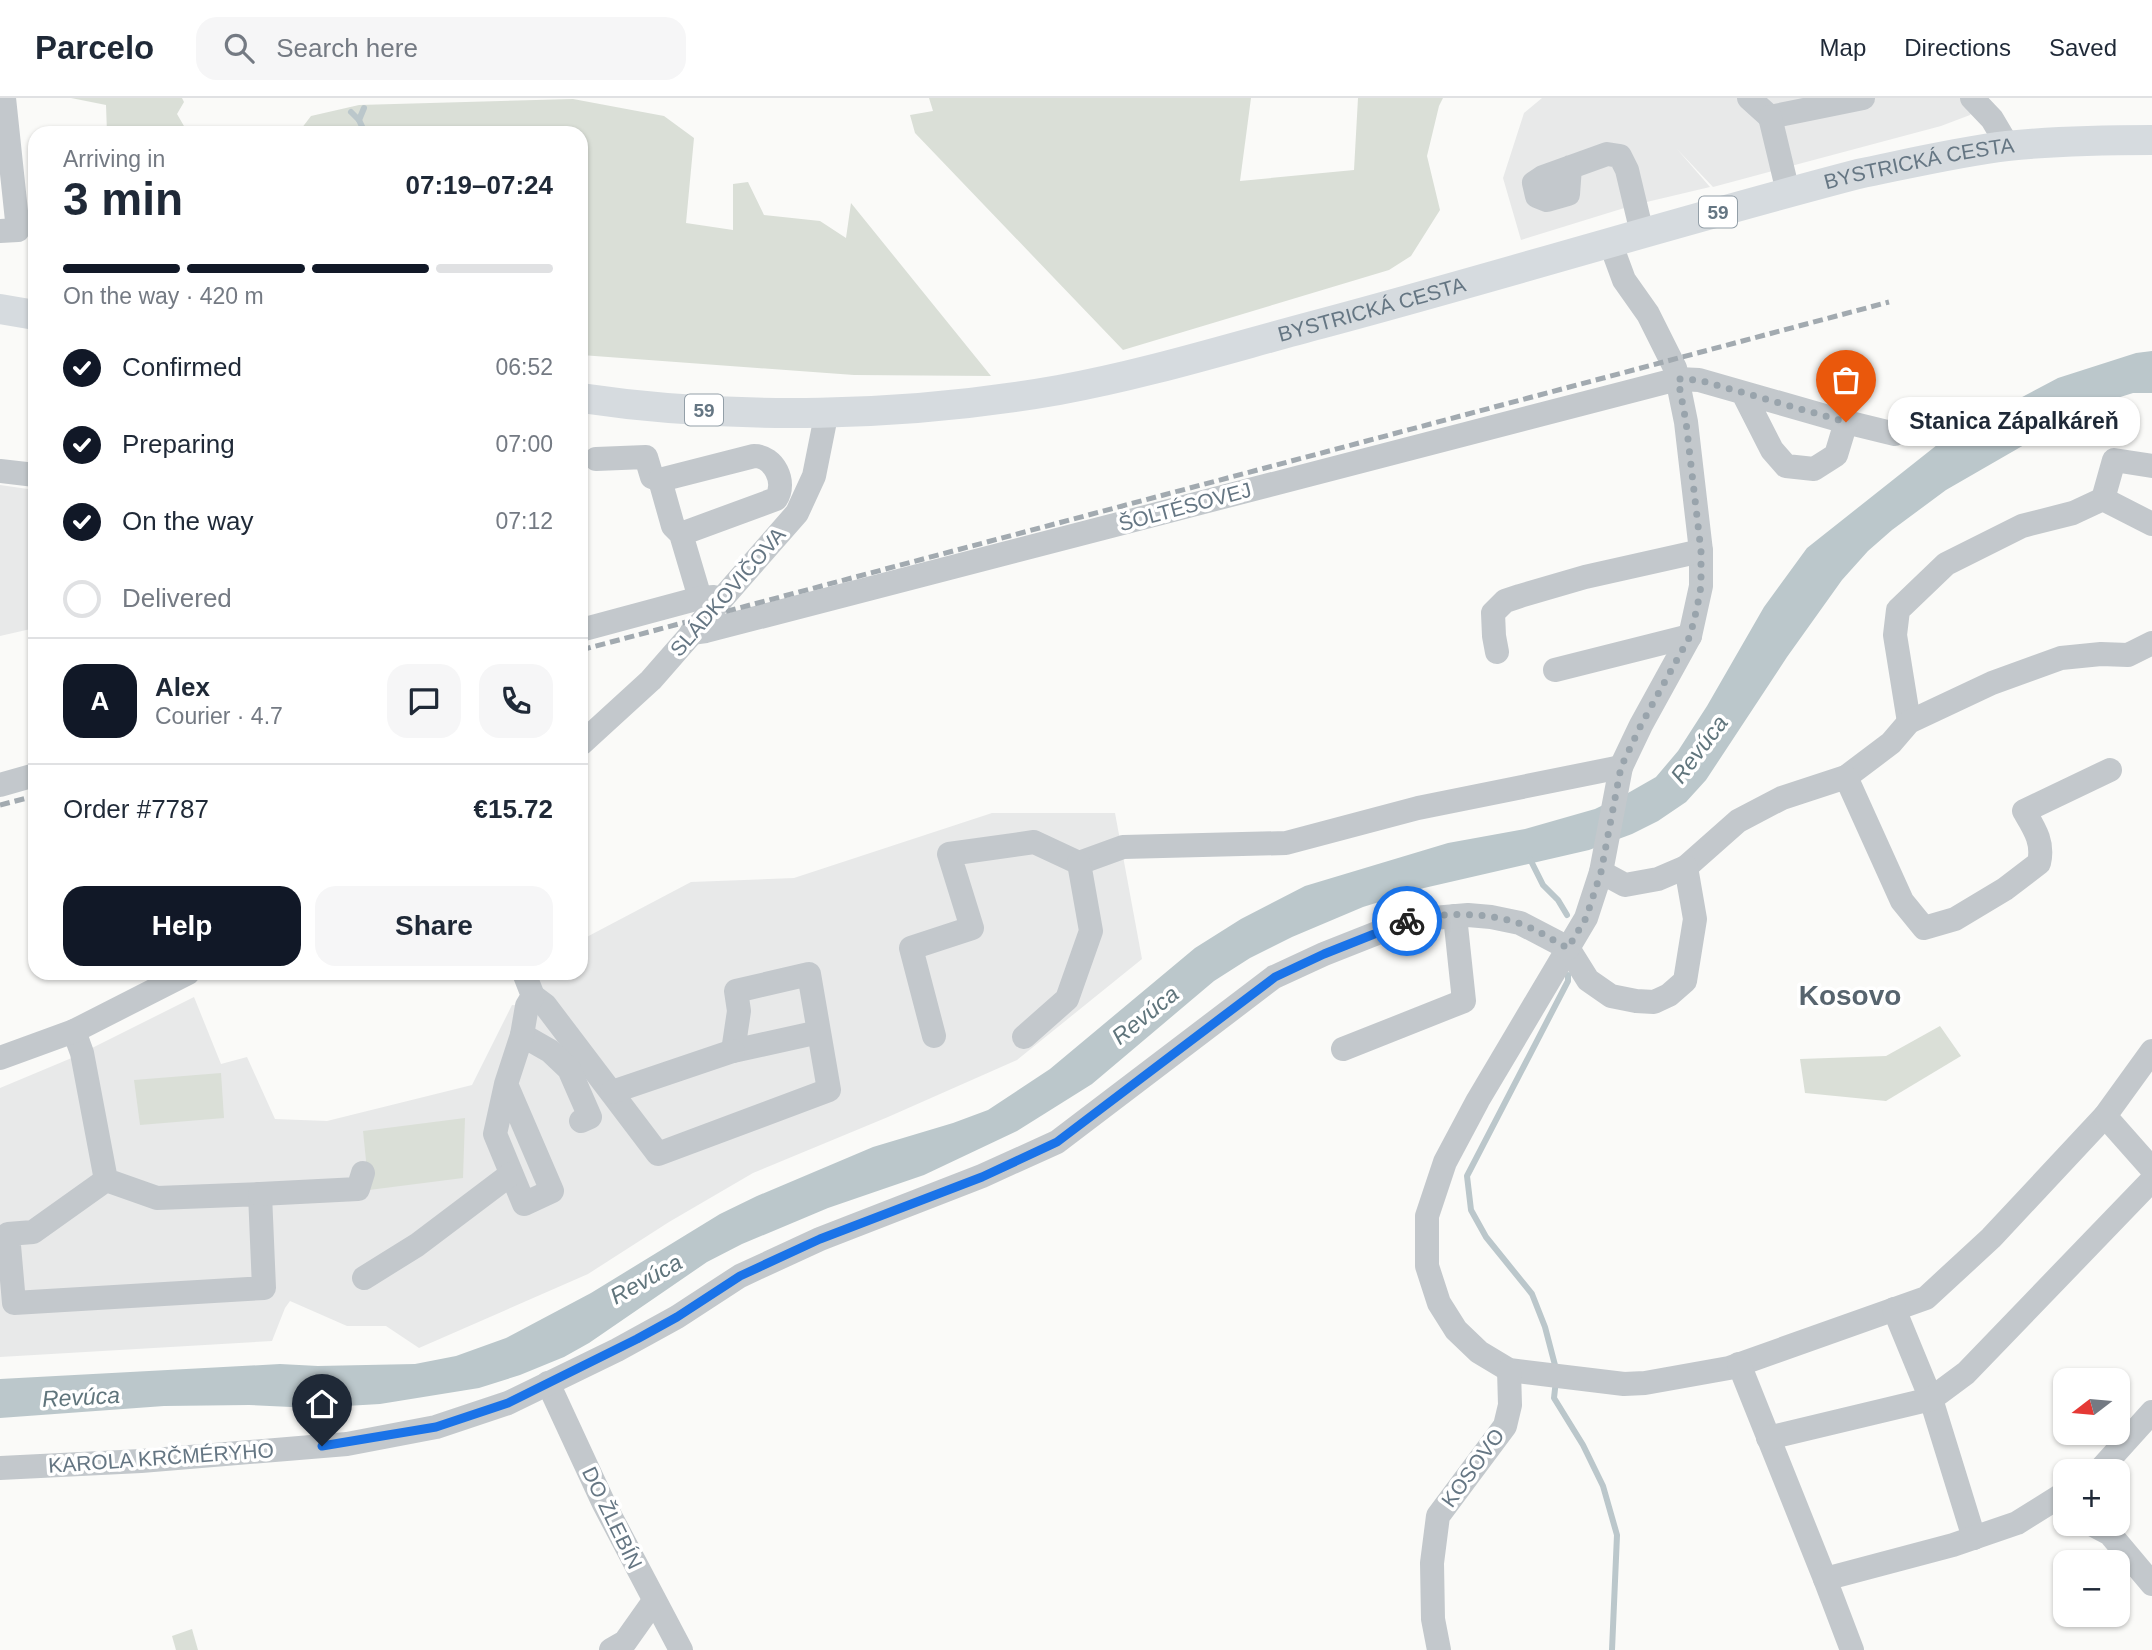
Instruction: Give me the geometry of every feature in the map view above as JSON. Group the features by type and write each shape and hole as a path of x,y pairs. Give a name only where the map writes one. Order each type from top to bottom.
{"main road":[{"name":"BYSTRICKÁ CESTA","path":"588,399 709,411 887,410 1059,390 1436,293 1858,174 2008,146 2152,140"},
{"path":"0,309 28,314"}],"street":[{"path":"0,231 18,230 4,98"},
{"path":"1749,98 1770,117 1788,192"},
{"path":"1770,117 1863,98"},
{"path":"1972,98 1992,119 2008,146"},
{"path":"1570,167 1607,154 1620,156 1628,170 1642,233"},
{"path":"1610,242 1624,280 1648,314 1672,360 1678,379 1686,422 1701,551 1701,586 1690,636 1621,767 1601,872 1586,918 1478,1100 1445,1162 1427,1216 1427,1266 1439,1303 1457,1330 1479,1352 1509,1370 1624,1384 1645,1383 1739,1364 1926,1298 1991,1238 2105,1116 2152,1051"},
{"path":"1678,379 1699,380 1744,395 1895,435"},
{"name":"ŠOLTÉSOVEJ","path":"691,633 732,625 1678,379"},
{"path":"1744,395 1772,450 1786,466 1814,469 1836,455 1846,422"},
{"name":"SLÁDKOVIČOVA","path":"588,738 651,680 691,633 711,597 797,513 814,476 827,411"},
{"path":"596,459 646,457 652,477 660,480 754,456 767,459 778,476 779,494 776,499 681,534"},
{"path":"1909,722 1895,635 1898,610 1946,564 2022,526 2073,513 2103,499 2114,460 2152,466"},
{"path":"0,471 28,474"},
{"path":"588,628 711,597 681,534 673,526 660,480"},
{"path":"2103,499 2152,524"},
{"path":"1497,652 1493,613 1505,601 1585,577 1701,551"},
{"path":"1555,670 1690,636"},
{"path":"1601,872 1625,885 1658,879 1686,867 1738,821 1782,799 1846,777 1891,743 1909,722 1992,683 2061,658 2101,654 2128,655 2152,643"},
{"path":"934,1036 911,948 972,928 949,854 1034,842 1079,863 1123,847 1286,843 1418,808 1621,767"},
{"path":"1846,777 1902,901 1924,928 1955,919 2006,889 2039,863 2042,849 2024,811 2110,770"},
{"path":"0,785 28,777"},
{"path":"1024,1037 1067,999 1091,931 1079,863"},
{"path":"1568,948 1588,981 1611,996 1654,1002 1670,995 1685,981 1695,919 1686,867"},
{"path":"1343,1049 1464,1001 1455,916"},
{"name":"KAROLA KRČMÉRYHO","path":"0,1468 141,1461 347,1444 436,1427 508,1403 617,1350 740,1276 820,1239 982,1177 1057,1142 1275,977 1324,954 1410,920 1455,916 1491,916 1520,923 1568,948"},
{"path":"528,984 658,1154 829,1090 809,974 736,991 739,1012 733,1051"},
{"path":"0,1058 74,1031 174,980"},
{"path":"506,1084 552,1191 524,1204 495,1134 506,1084 522,1035 528,984"},
{"path":"74,1031 82,1053 106,1180"},
{"path":"612,1092 733,1051 819,1032"},
{"path":"522,1035 550,1051 569,1069 590,1117 581,1121"},
{"path":"2105,1116 2152,1169"},
{"path":"106,1180 157,1198 358,1189 363,1173"},
{"path":"364,1278 417,1245 511,1174"},
{"path":"106,1180 33,1232 8,1234 14,1303 264,1288 260,1194"},
{"path":"1768,1438 1931,1399 1966,1373 2152,1180"},
{"path":"1894,1309 1931,1399 1975,1538"},
{"path":"1739,1364 1852,1650"},
{"name":"KOSOVO","path":"1439,1650 1433,1619 1432,1563 1438,1516 1505,1426 1510,1405 1509,1370"},
{"name":"DO ŽLEBÍN","path":"548,1383 604,1504 681,1650"},
{"path":"2111,1459 2148,1423"},
{"path":"1825,1579 1975,1538 2017,1523 2053,1505"},
{"path":"2112,1536 2152,1584"},
{"path":"611,1650 625,1642 654,1601"}],"shaded area":[{"path":"71,98 182,98 184,102 177,114 184,126 107,126 106,105"},
{"path":"929,98 1251,98 1240,181 1354,170 1358,98 1443,98 1427,156 1440,210 1411,256 1389,270 1123,350 915,133 910,115 933,111"},
{"path":"1542,98 1983,98 1970,115 1941,126 1713,187 1677,149 1710,187 1634,205 1521,240 1503,178 1524,113"},
{"path":"573,99 664,116 694,138 686,223 733,230 733,184 748,182 764,215 820,221 846,238 851,203 991,376 854,375 588,356 588,126 303,126 311,116 359,105"},
{"path":"0,485 28,489 28,630 0,636"},
{"path":"992,813 1115,813 1142,959 1017,1060 753,1173 588,1274 419,1348 386,1326 347,1326 290,1301 272,1341 0,1357 0,1088 74,1057 194,997 221,1064 247,1057 275,1119 327,1121 472,1085 512,1005 527,1006 537,980 588,980 588,936 691,882 794,878"},
{"path":"1940,1026 1961,1056 1886,1101 1805,1093 1800,1059 1886,1056"},
{"path":"221,1073 224,1118 140,1125 134,1080"},
{"path":"465,1118 463,1178 369,1190 363,1131"},
{"path":"192,1629 198,1650 176,1650 172,1636"}],"water":[{"name":"Revúca","path":"2152,351 2152,393 2133,393 2092,406 1946,490 1868,551 1842,580 1787,657 1706,780 1686,802 1632,834 1589,850 1424,888 1363,907 1292,937 1250,958 1214,981 1092,1084 1017,1131 924,1175 828,1208 742,1244 707,1262 589,1343 564,1357 520,1375 479,1388 380,1404 312,1408 249,1405 164,1406 0,1418 0,1379 280,1364 415,1364 456,1356 506,1338 591,1293 720,1214 757,1196 873,1147 988,1110 1050,1069 1195,948 1241,919 1305,886 1448,843 1525,829 1595,809 1628,793 1656,777 1678,751 1764,607 1807,548 1937,445 1990,414 2058,378 2136,353"}],"waterway":[{"path":"359,120 364,108"},
{"path":"351,112 362,126"},
{"path":"1530,859 1543,885 1558,900 1567,915"},
{"path":"1556,1369 1545,1327 1532,1294 1486,1237 1471,1210 1467,1176 1568,981 1568,975"},
{"path":"1556,1380 1554,1398 1583,1445 1603,1486 1617,1535 1612,1650"}],"railway":[{"path":"588,648 1889,302"},
{"path":"0,805 28,798"}],"way so far":[{"path":"1407,921 1468,915 1491,916 1520,923 1568,948 1586,918 1601,872 1621,767 1690,636 1701,586 1701,551 1686,422 1678,379 1699,380 1846,422"}],"place":[{"name":"Stanica Zápalkáreň","path":"1846,422"}],"district":[{"name":"Kosovo","path":"1850,995"}],"route":[{"path":"322,1446 347,1444 436,1427 508,1403 617,1350 677,1317 740,1276 820,1239 982,1177 1057,1142 1275,977 1407,921"}]}
